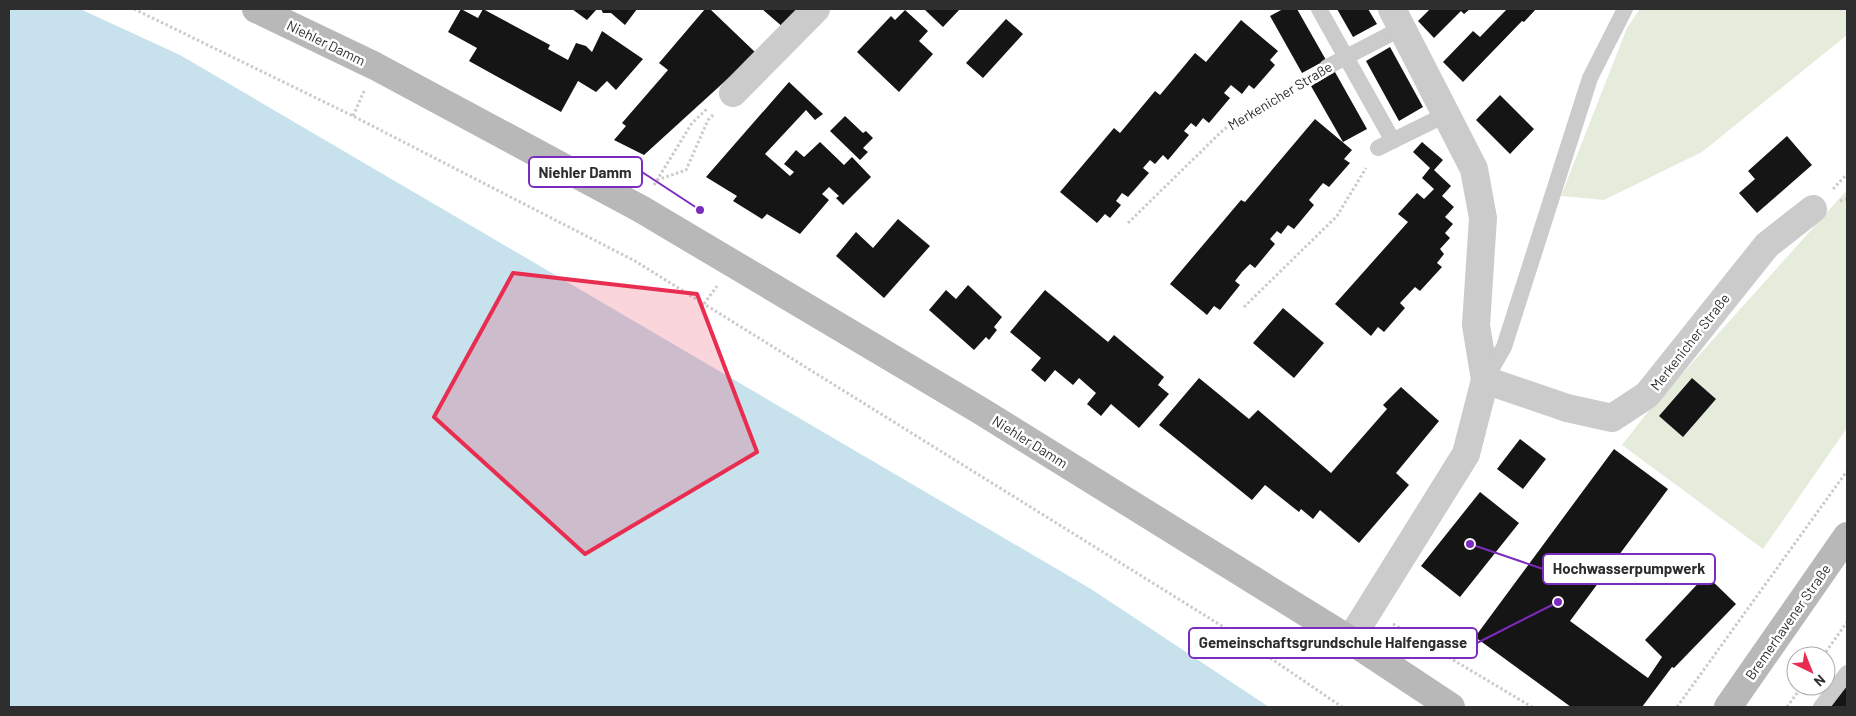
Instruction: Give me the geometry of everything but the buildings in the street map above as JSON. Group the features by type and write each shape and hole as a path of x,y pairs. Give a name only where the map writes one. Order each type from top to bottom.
{"street":[{"name":"Niehler Damm","path":"256,9 375,66 641,209 981,411 1350,640 1451,707"},
{"path":"723,98 816,9"},
{"name":"Merkenicher Straße","path":"1350,640 1466,454 1485,380 1476,325 1483,218 1474,169 1398,18"},
{"name":"Merkenicher Straße","path":"1485,380 1567,408 1612,418 1647,395 1767,245 1813,209"},
{"name":"Bremerhavener Straße","path":"1728,707 1847,536"}],"lane":[{"path":"1319,9 1393,141"},
{"path":"1485,380 1504,348 1590,78 1625,9"},
{"name":"Merkenicher Straße","path":"1327,67 1347,57 1398,18"},
{"path":"1378,148 1447,114"},
{"path":"1821,707 1847,673"}],"path":[{"path":"134,9 352,116 635,261 1238,636 1342,707"},
{"name":"Merkenicher Straße","path":"1128,223 1221,132 1241,116 1327,67"},
{"path":"669,160 692,123 723,98"},
{"path":"657,180 686,170 708,120 723,98"},
{"path":"1244,307 1337,216 1378,148"},
{"path":"1677,707 1847,470"},
{"path":"1369,609 1532,707"},
{"path":"1830,646 1847,622"},
{"path":"1787,707 1795,696"}],"highlighted area":[{"path":"513,273 697,294 757,452 585,554 434,417"}],"green space":[{"path":"1640,9 1847,9 1847,35 1702,152 1604,200 1561,196 1627,28"},
{"path":"1847,190 1847,428 1763,549 1622,445 1647,413"}],"water":[{"path":"9,9 80,9 180,55 1091,589 1269,707 9,707"}],"place":[{"name":"Niehler Damm","path":"700,210"},
{"name":"Hochwasserpumpwerk","path":"1470,544"},
{"name":"Gemeinschaftsgrundschule Halfengasse","path":"1558,602"}]}
